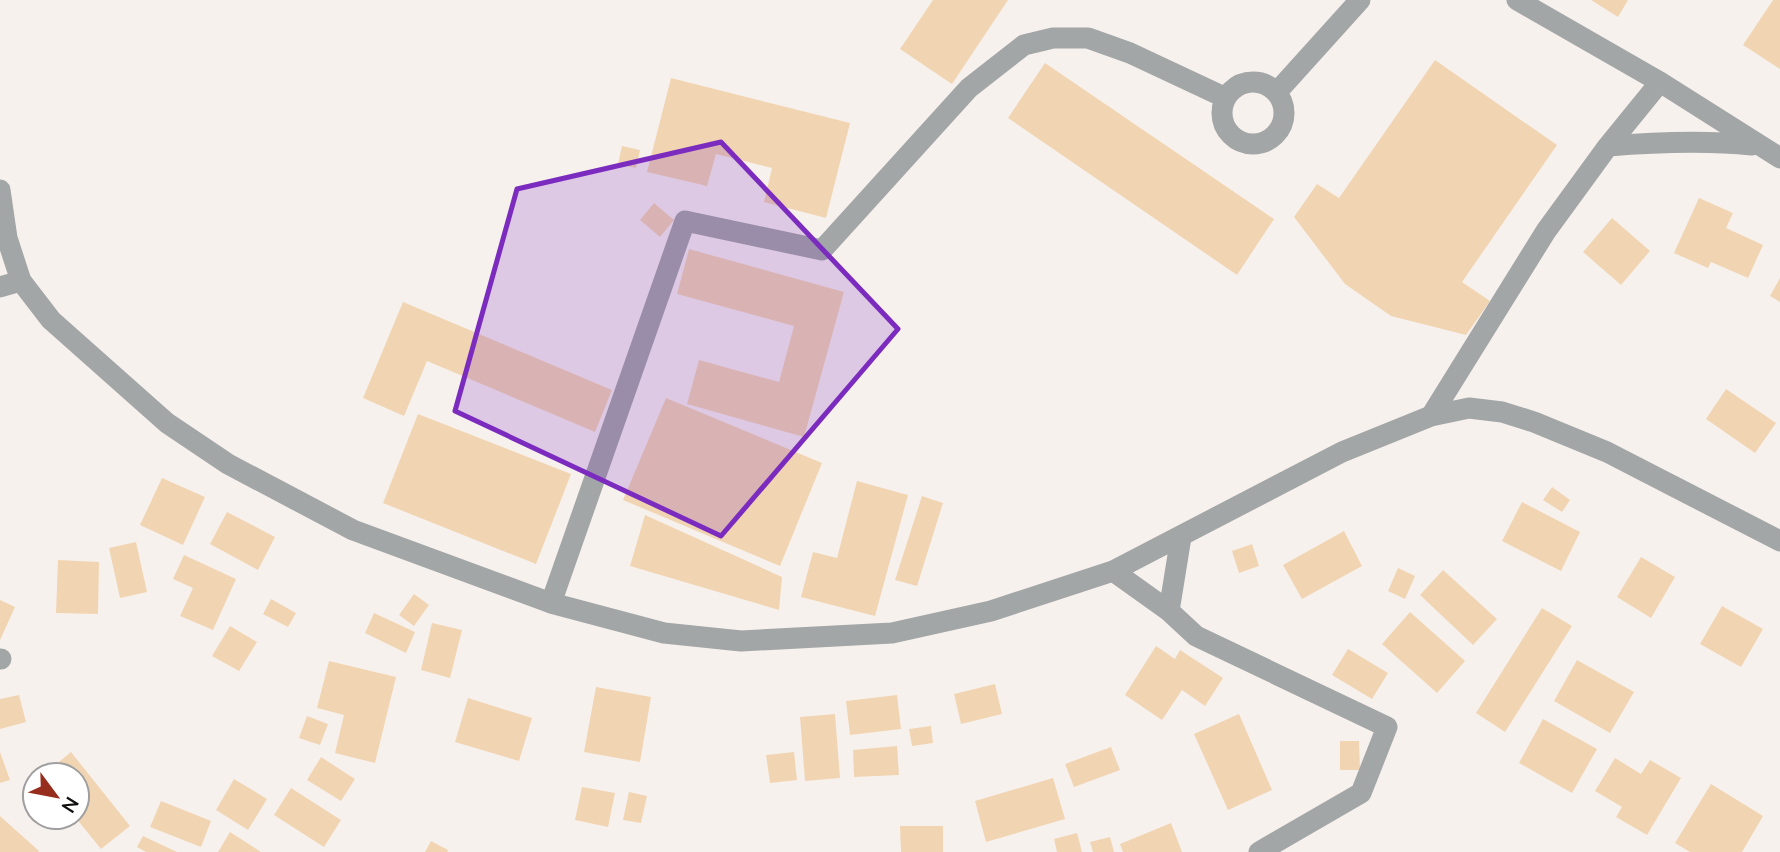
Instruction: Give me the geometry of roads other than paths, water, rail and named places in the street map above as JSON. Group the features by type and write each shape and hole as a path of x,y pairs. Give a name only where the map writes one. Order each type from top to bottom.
{"street":[{"path":"1277,92 1360,0"},
{"path":"1517,0 1660,82 1780,158"},
{"path":"551,603 685,221 822,250 969,88 1024,45 1043,40 1088,38 1130,53 1226,98"},
{"path":"1256,82 1268,85 1277,92 1283,103 1284,115 1281,127 1273,136 1263,142 1251,144 1239,141 1230,133 1222,110 1233,89 1244,83 1256,82"},
{"path":"1431,416 1546,231 1608,146 1660,82"},
{"path":"1608,146 1700,141 1757,145"},
{"path":"0,190 8,238 22,281 51,320 167,423 228,464 354,530 551,603 664,633 741,641 892,633 991,611 1113,572 1342,452 1431,416 1469,408 1502,412 1534,422 1607,452 1780,541"},
{"path":"0,287 22,281"},
{"path":"1169,611 1181,537"},
{"path":"1113,572 1169,611 1196,636 1387,727 1360,793 1259,852"}]}
